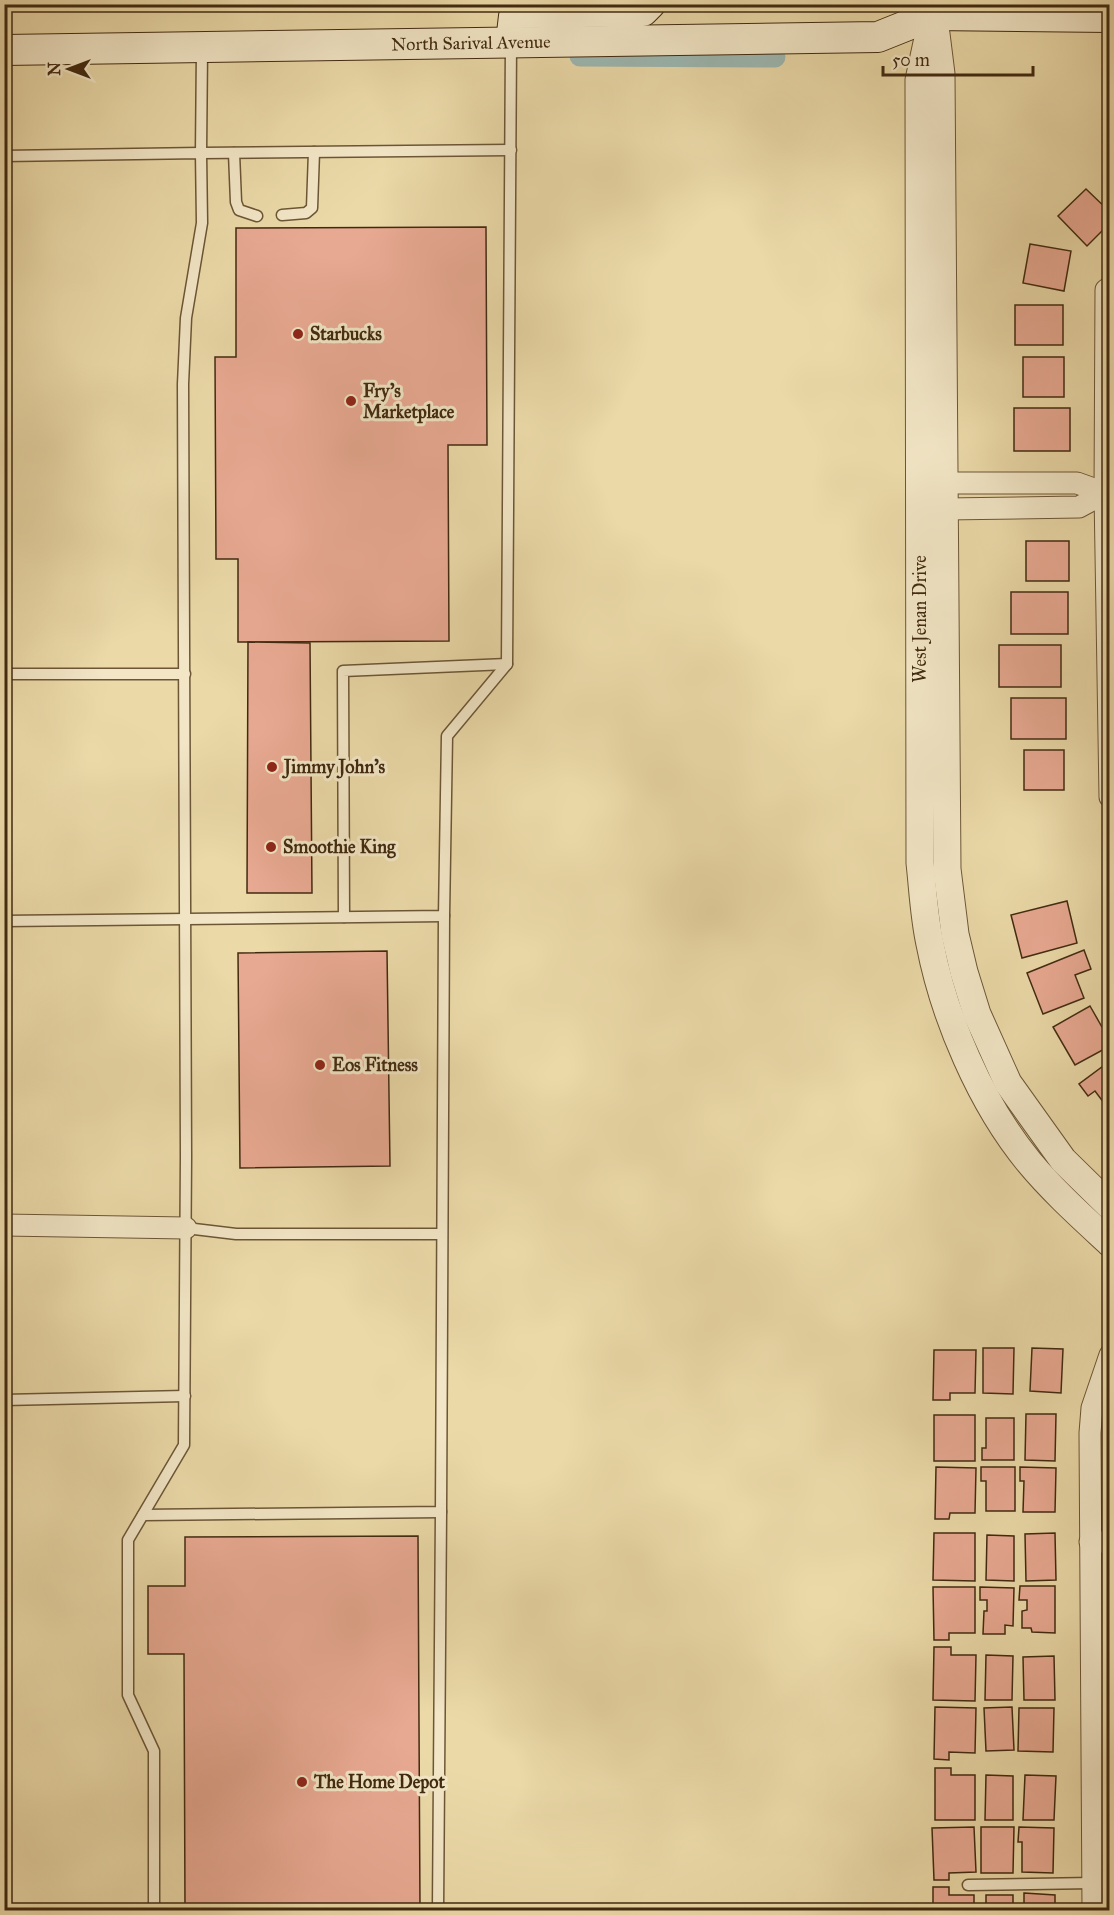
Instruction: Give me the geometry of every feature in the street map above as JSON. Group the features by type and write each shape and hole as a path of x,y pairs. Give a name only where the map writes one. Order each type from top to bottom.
{"main road":[{"path":"512,42 512,23 514,16 520,13 643,11 650,4"},
{"name":"North Sarival Avenue","path":"4,51 878,37 925,8 1110,17"}],"street":[{"name":"West Jenan Drive","path":"925,8 941,74 947,869 955,934 977,1014 1008,1083 1075,1173 1110,1206"},
{"name":"West Jenan Drive","path":"925,8 919,80 920,863 930,944 953,1024 973,1069 1011,1136 1028,1162 1110,1243"},
{"path":"1110,286 1106,290 1105,493 1110,797"},
{"path":"921,496 1079,507 1105,493"},
{"path":"4,1225 186,1228"},
{"path":"1093,1911 1093,1883 1101,1859 1100,1542 1092,1408 1110,1355"}],"lane":[{"path":"438,1911 441,1234 447,736 507,664 512,42"},
{"path":"154,1911 154,1751 128,1695 128,1540 184,1445 186,1228 183,384 186,318 202,223 201,47"},
{"path":"4,156 511,150"},
{"path":"282,215 306,213 312,208 314,152"},
{"path":"234,153 237,202 240,210 257,216"},
{"path":"344,917 343,671 507,664"},
{"path":"4,674 185,674"},
{"path":"4,921 185,917 444,916"},
{"path":"186,1228 236,1234 441,1234"},
{"path":"4,1400 185,1396"},
{"path":"143,1515 441,1512"},
{"path":"968,1885 1093,1883"}],"building":[{"path":"1086,189 1110,212 1110,223 1087,246 1058,216"},
{"name":"Fry's Marketplace","path":"486,227 487,445 448,445 449,641 238,642 238,559 216,559 215,357 236,357 236,228"},
{"path":"1030,244 1071,251 1064,291 1023,283"},
{"path":"1015,305 1063,305 1063,345 1015,345"},
{"path":"1023,357 1064,357 1064,397 1023,397"},
{"path":"1014,408 1070,408 1070,451 1014,451"},
{"path":"1026,541 1069,541 1069,581 1026,581"},
{"path":"1011,592 1068,592 1068,634 1011,634"},
{"path":"248,642 310,643 312,893 247,893"},
{"path":"999,645 1061,645 1061,687 999,687"},
{"path":"1011,698 1066,698 1066,739 1011,739"},
{"path":"1024,750 1064,750 1064,790 1024,790"},
{"path":"1067,901 1077,943 1022,958 1011,915"},
{"path":"1084,950 1091,969 1075,975 1084,998 1043,1014 1027,973"},
{"path":"387,951 390,1166 240,1168 238,953"},
{"path":"1090,1006 1102,1027 1110,1023 1110,1046 1075,1065 1053,1027"},
{"path":"1110,1061 1110,1111 1095,1091 1088,1096 1079,1084"},
{"path":"983,1348 1014,1348 1013,1394 983,1393"},
{"path":"1032,1348 1063,1349 1061,1393 1030,1391"},
{"path":"934,1350 976,1350 975,1393 950,1393 950,1400 933,1400"},
{"path":"1026,1414 1056,1414 1055,1461 1025,1460"},
{"path":"934,1415 975,1415 975,1461 934,1461"},
{"path":"986,1418 1014,1418 1014,1460 982,1460 982,1448 986,1448"},
{"path":"936,1467 976,1468 975,1513 950,1513 949,1519 935,1519"},
{"path":"981,1467 1015,1467 1015,1511 986,1511 986,1481 981,1481"},
{"path":"1020,1467 1056,1468 1055,1512 1023,1512 1024,1481 1020,1481"},
{"path":"934,1533 975,1533 975,1581 933,1580"},
{"path":"1055,1533 1056,1580 1026,1581 1025,1534"},
{"path":"987,1535 1014,1536 1014,1581 986,1580"},
{"name":"The Home Depot","path":"418,1536 420,1910 185,1910 184,1654 148,1654 148,1586 185,1586 185,1537"},
{"path":"1020,1586 1055,1586 1055,1633 1032,1632 1031,1628 1022,1628 1022,1611 1027,1610 1027,1600 1019,1600"},
{"path":"933,1587 975,1587 975,1633 949,1633 949,1640 934,1640"},
{"path":"980,1587 1014,1588 1013,1626 1005,1625 1005,1634 983,1634 987,1600 980,1600"},
{"path":"934,1647 951,1647 951,1655 976,1655 975,1701 933,1700"},
{"path":"986,1655 1013,1656 1012,1700 985,1700"},
{"path":"1054,1656 1055,1700 1024,1700 1023,1657"},
{"path":"935,1707 976,1708 975,1753 949,1752 949,1760 934,1759"},
{"path":"1012,1707 1014,1750 986,1751 984,1708"},
{"path":"1019,1708 1054,1708 1053,1752 1018,1751"},
{"path":"935,1768 951,1768 951,1775 975,1775 975,1820 935,1820"},
{"path":"986,1775 1013,1776 1013,1820 985,1820"},
{"path":"1025,1775 1056,1776 1054,1820 1023,1820"},
{"path":"974,1827 976,1872 949,1873 949,1880 934,1880 932,1828"},
{"path":"981,1827 1014,1827 1013,1873 981,1873"},
{"path":"1019,1827 1054,1828 1053,1873 1022,1872 1022,1842 1018,1842"},
{"path":"933,1887 949,1887 949,1895 974,1895 974,1910 933,1910"},
{"path":"1024,1893 1055,1895 1055,1910 1024,1910"},
{"path":"986,1895 1013,1895 1013,1910 986,1910"}],"waterway":[{"path":"580,56 775,57"}],"place":[{"name":"Starbucks","path":"298,334"},
{"name":"Fry's Marketplace","path":"351,401"},
{"name":"Jimmy John's","path":"272,767"},
{"name":"Smoothie King","path":"271,847"},
{"name":"Eos Fitness","path":"320,1065"},
{"name":"The Home Depot","path":"302,1782"}]}
